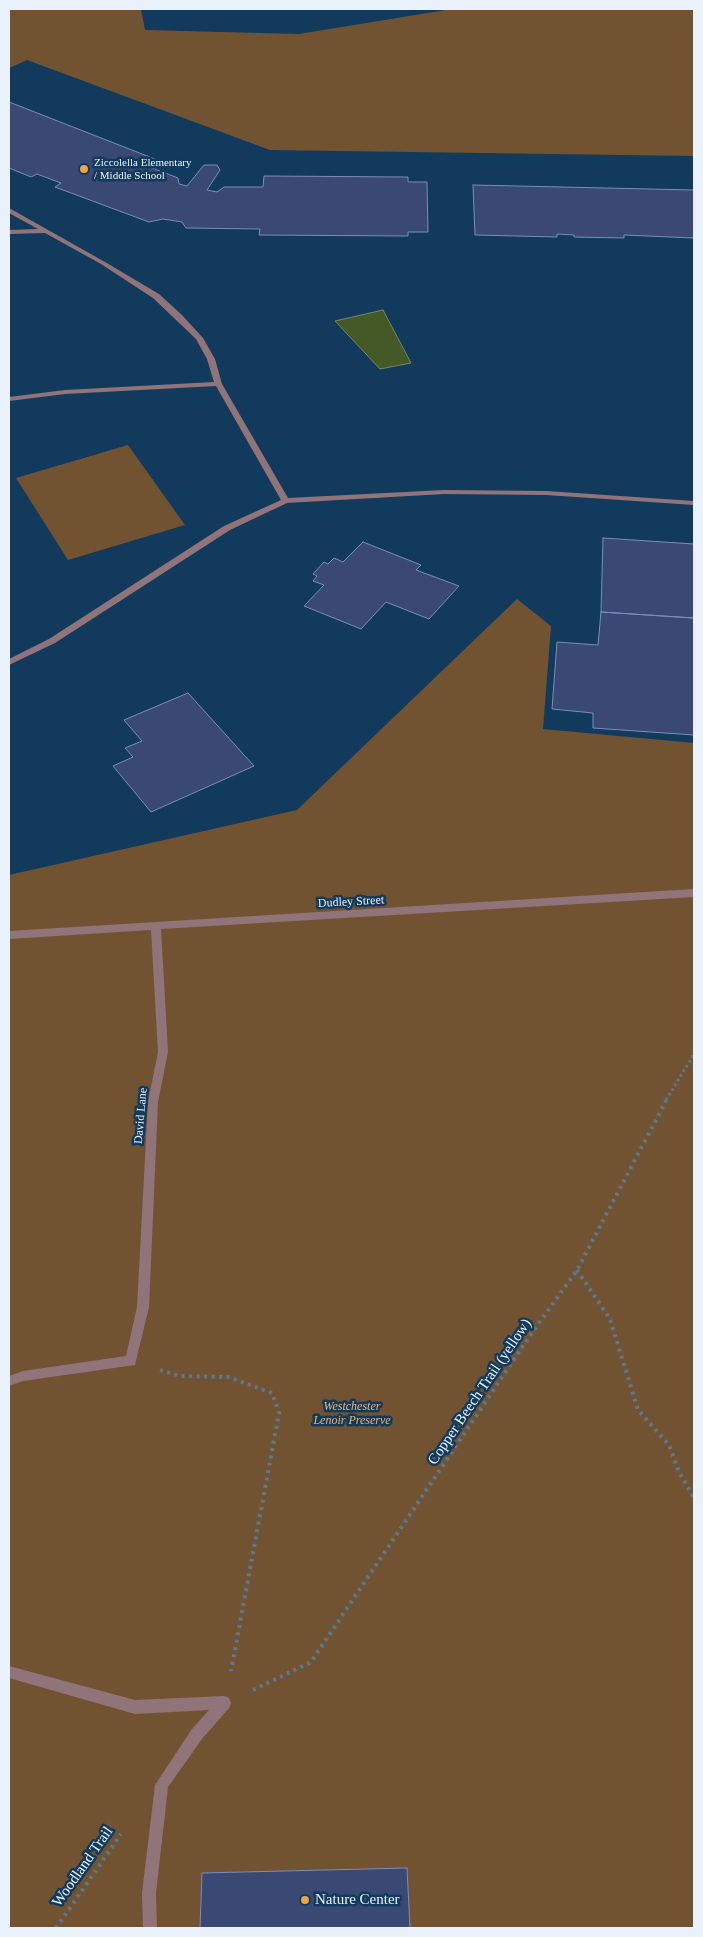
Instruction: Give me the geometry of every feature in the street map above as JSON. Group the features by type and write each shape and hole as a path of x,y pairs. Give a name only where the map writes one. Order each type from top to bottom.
{"street":[{"path":"9,210 103,263 156,296 179,317 199,338 211,359 218,384 286,500"},
{"path":"9,232 45,231"},
{"path":"9,399 66,392 218,384"},
{"path":"9,662 52,640 227,528 286,500 454,492 546,493 694,503"},
{"name":"Dudley Street","path":"9,935 694,893"},
{"name":"David Lane","path":"131,1361 143,1307 153,1102 163,1052 156,927"},
{"path":"9,1381 23,1376 131,1361"},
{"path":"9,1672 135,1706 224,1703"},
{"path":"150,1928 149,1894 162,1785 197,1734 224,1703"}],"path":[{"name":"Copper Beech Trail (yellow)","path":"224,1703 312,1662 529,1336 578,1270 656,1116 694,1054"},
{"path":"578,1270 610,1319 638,1410 669,1445 680,1472 694,1498"},
{"path":"131,1361 180,1376 228,1377 272,1393 279,1413 224,1703"},
{"name":"Woodland Trail","path":"56,1928 125,1828"}],"green space":[{"path":"9,9 141,9 145,30 299,34 452,9 694,9 694,156 270,150 27,60 9,68"},
{"path":"128,445 185,525 68,560 16,478"},
{"name":"Westchester Lenoir Preserve","path":"517,599 551,626 543,729 694,743 694,1928 9,1928 9,875 297,810"}],"shaded area":[{"path":"383,310 411,363 380,369 335,321"}],"building":[{"name":"Ziccolella Elementary / Middle School","path":"9,102 160,161 150,167 178,178 179,184 187,186 204,165 217,165 220,170 207,190 217,192 224,187 263,187 264,176 408,177 408,182 427,182 428,232 408,232 408,236 259,235 260,229 186,228 182,222 163,219 149,222 55,187 61,183 37,174 31,177 9,168"},
{"path":"473,185 694,190 694,238 624,235 624,238 574,237 574,235 557,234 557,237 475,235"},
{"path":"603,538 694,544 694,618 601,612"},
{"path":"363,542 421,565 416,570 459,586 429,619 386,602 361,629 304,606 324,585 313,581 317,576 313,574 324,562 328,564 334,558 343,562"},
{"path":"601,612 694,618 694,735 593,728 593,713 552,709 557,642 598,645"},
{"path":"188,693 254,766 151,812 113,766 133,757 125,748 142,741 124,720"},
{"name":"Nature Center","path":"407,1868 410,1928 200,1928 202,1873"}],"place":[{"name":"Ziccolella Elementary / Middle School","path":"84,169"},
{"name":"Nature Center","path":"305,1900"}]}
